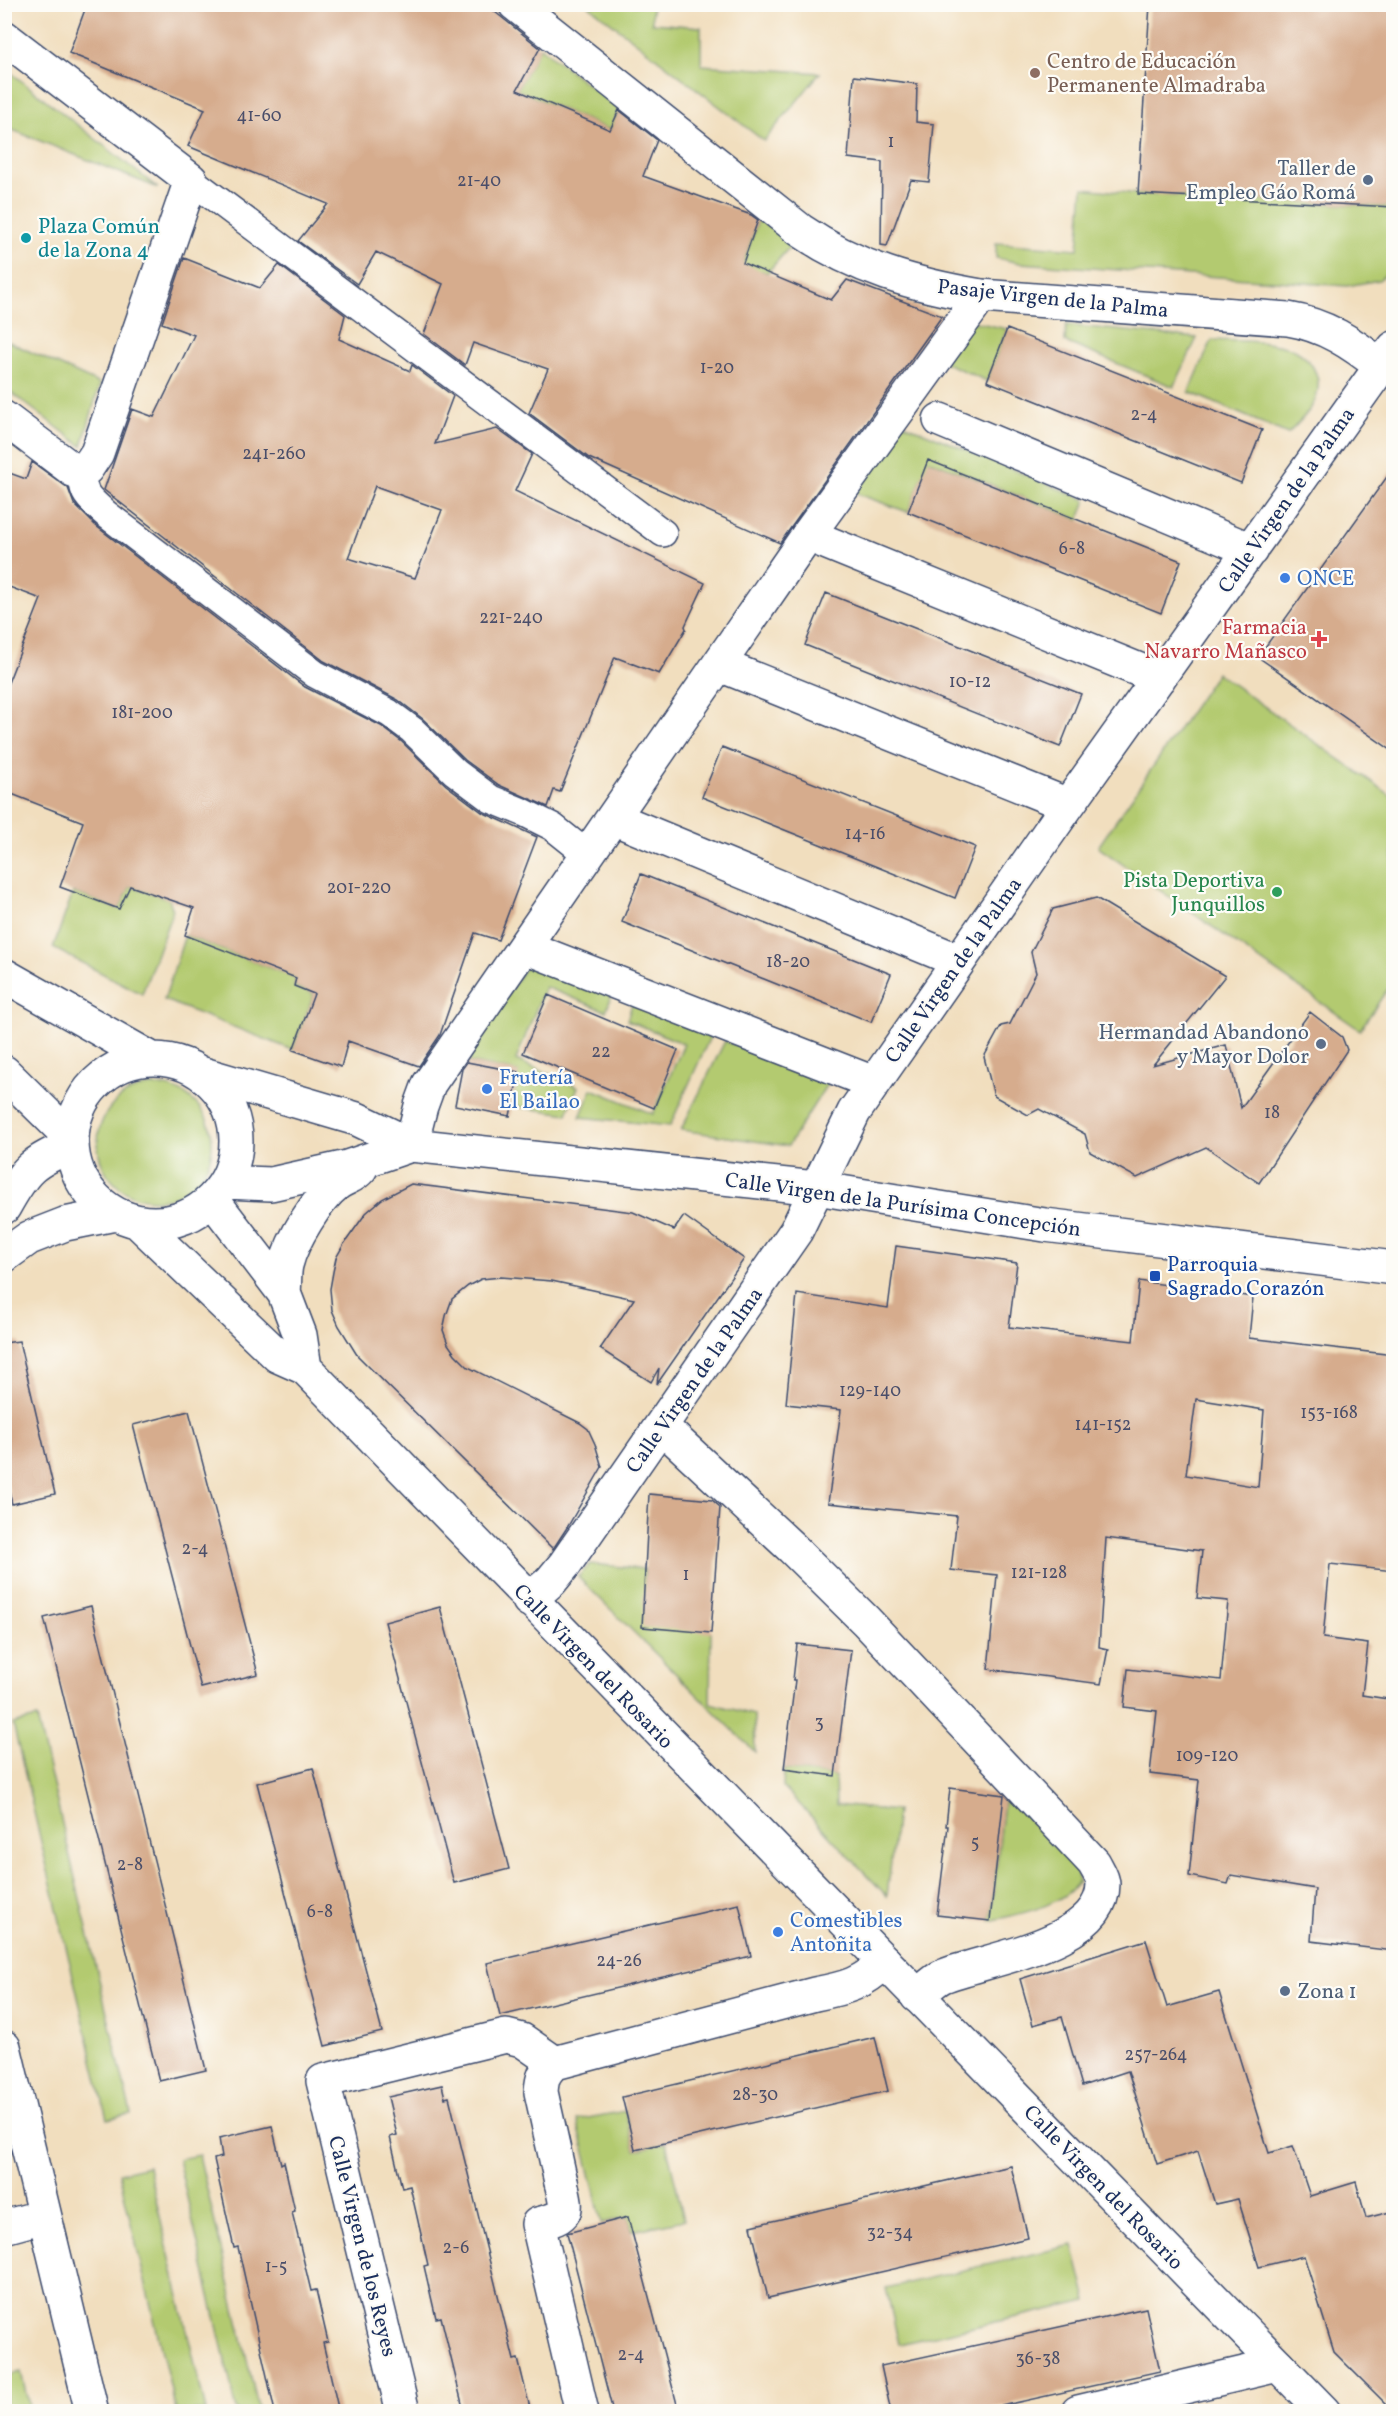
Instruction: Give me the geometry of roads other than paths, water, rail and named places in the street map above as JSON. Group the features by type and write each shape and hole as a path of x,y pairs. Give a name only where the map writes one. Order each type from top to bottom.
{"street":[{"name":"Pasaje Virgen de la Palma","path":"515,4 778,213 824,246 860,264 900,279 937,289 981,296 1299,321 1328,329 1361,351 1387,357"},
{"path":"4,37 191,180 97,453 87,468 73,470 4,418"},
{"path":"411,1145 429,1084 808,535 981,296"},
{"name":"Calle Virgen de la Palma","path":"529,1600 565,1564 662,1427 796,1231 854,1112 1068,805 1387,357"},
{"path":"902,405 1251,550"},
{"path":"808,535 1160,678"},
{"path":"720,665 1068,805"},
{"path":"613,818 959,961"},
{"path":"525,947 874,1083"},
{"path":"4,975 152,1059"},
{"path":"4,1256 29,1238 65,1224 126,1218 161,1224 184,1218 204,1207 219,1190 234,1159 236,1135 230,1111 218,1090 200,1073 182,1064 152,1059 128,1063 105,1074 87,1092 76,1114 71,1142 78,1173 93,1197 126,1218"},
{"path":"4,1072 71,1142"},
{"name":"Calle Virgen de la Purísima Concepción","path":"200,1073 357,1119 411,1145 816,1188 1044,1225 1394,1268"},
{"path":"4,1207 28,1169 71,1142"},
{"name":"Calle Virgen de la Purísima Concepción","path":"219,1190 271,1184 347,1167 411,1145"},
{"path":"284,1293 285,1268 291,1250 309,1218 339,1182 354,1177 367,1161"},
{"path":"219,1190 284,1293 300,1335 305,1368"},
{"name":"Calle Virgen del Rosario","path":"126,1218 278,1356 305,1368 1324,2412"},
{"path":"662,1427 792,1548 866,1621 1094,1863 1103,1882 1099,1902 1087,1917 1066,1934 1036,1948 942,1977 917,1996"},
{"path":"582,2412 538,2224 564,2215 566,2204 541,2092 542,2078 547,2069 555,2063 815,1994 848,1988 869,1977 885,1962"},
{"name":"Calle Virgen de los Reyes","path":"404,2412 323,2080 506,2036 522,2040 555,2063"},
{"path":"4,2047 92,2412"},
{"path":"4,2227 44,2216"},
{"path":"1078,2412 1278,2365"}],"lane":[{"path":"191,180 663,533"},
{"path":"82,468 82,487 86,495 153,551 315,674 389,713 412,730 455,772 491,799 553,827 588,855"}],"place":[{"name":"Centro de Educación Permanente Almadraba","path":"1035,73"},
{"name":"Taller de Empleo Gáo Romá","path":"1368,180"},
{"name":"Plaza Común de la Zona 4","path":"26,238"},
{"name":"ONCE","path":"1285,578"},
{"name":"Farmacia Navarro Mañasco","path":"1319,639"},
{"name":"Pista Deportiva Junquillos","path":"1277,892"},
{"name":"Hermandad Abandono y Mayor Dolor","path":"1321,1044"},
{"name":"Frutería El Bailao","path":"487,1089"},
{"name":"Parroquia Sagrado Corazón","path":"1155,1276"},
{"name":"Comestibles Antoñita","path":"778,1932"},
{"name":"Zona 1","path":"1285,1991"}]}
